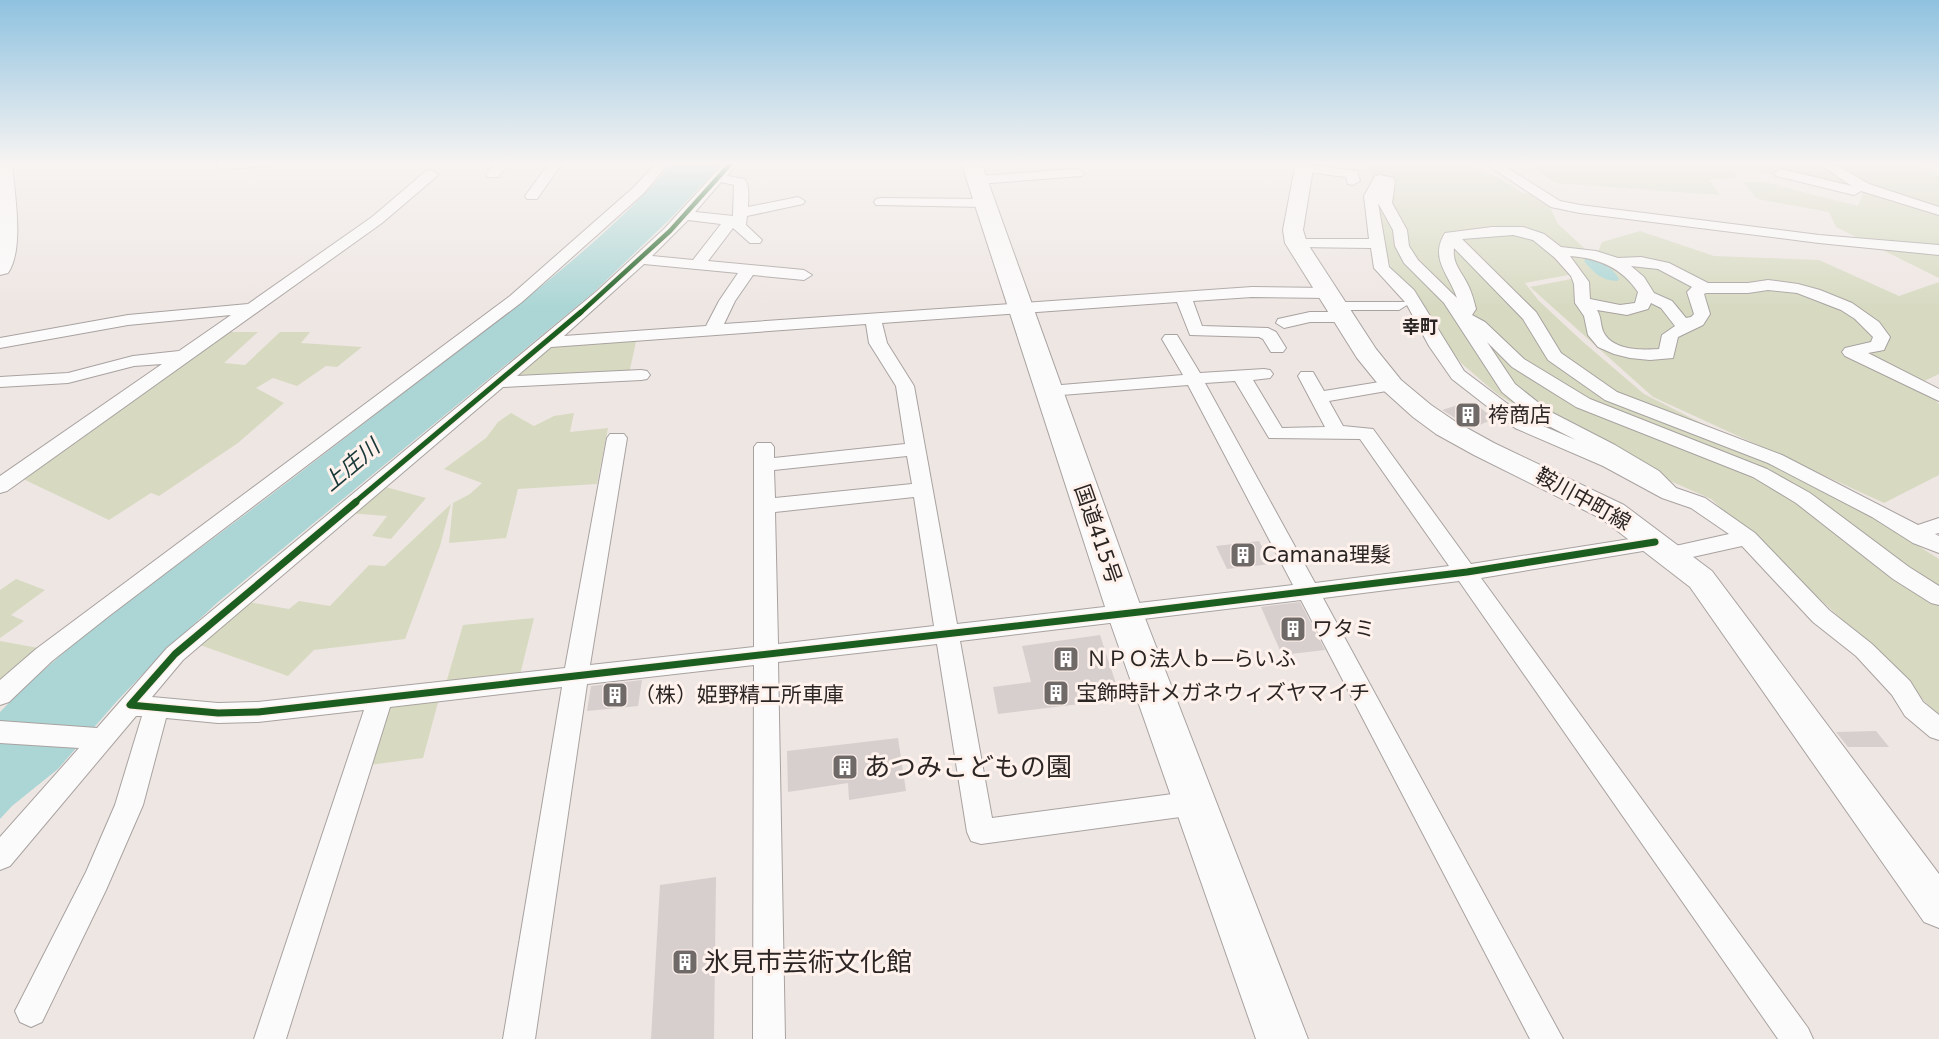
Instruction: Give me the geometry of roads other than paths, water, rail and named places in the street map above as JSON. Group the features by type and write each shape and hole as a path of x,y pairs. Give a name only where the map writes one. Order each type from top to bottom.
{"highway":[{"name":"国道415号","path":"988,210 1125,614 1282,1039"}],"main road":[{"path":"0,267 7,236 6,210"},
{"path":"1296,210 1293,230 1296,243"},
{"name":"鞍川中町線","path":"1296,243 1366,353 1392,385 1422,411 1446,428 1613,512 1701,579 1939,908"}],"street":[{"path":"0,486 188,356 388,210"},
{"path":"0,695 44,655 101,610 516,299 616,210"},
{"path":"31,1011 96,881 129,806 144,706 175,654 548,342 689,210"},
{"path":"752,210 740,213 739,226 755,240"},
{"path":"1373,210 1382,268 1408,293 1438,346 1458,375 1522,424 1610,462 1669,493 1698,503 1722,518 1747,538 1821,616 1871,658 1901,688 1914,709 1939,730"},
{"path":"1389,210 1400,230 1402,246 1412,263 1450,300 1508,388 1542,415 1608,449 1652,476 1669,493"},
{"path":"1592,210 1819,239 1939,250"},
{"path":"685,215 728,219 728,224 698,264"},
{"path":"1450,236 1521,232 1534,234 1557,252 1581,282 1583,302 1590,312 1599,340 1626,352 1650,356 1667,354 1670,335 1697,321 1702,314 1695,292 1704,288 1780,286 1832,300 1858,311 1874,325 1882,337 1878,346 1851,352 1936,392"},
{"path":"1450,236 1445,259 1448,269 1465,297 1468,309 1463,317"},
{"path":"1450,236 1530,316 1554,356 1611,396 1775,459 1879,512 1939,548"},
{"path":"1296,243 1377,244"},
{"path":"1557,252 1582,252 1601,256 1618,271 1639,281 1646,292 1642,306 1627,310 1583,302"},
{"path":"639,259 804,275"},
{"path":"1618,271 1631,261 1658,264 1688,277 1704,288"},
{"path":"712,331 727,301 749,269"},
{"path":"1583,302 1628,302 1629,295 1618,271"},
{"path":"548,342 1252,291 1336,305 1399,304"},
{"path":"1646,296 1666,303 1680,322 1686,326"},
{"path":"1183,297 1196,331 1262,332 1270,336 1277,348"},
{"path":"1284,324 1310,317 1336,305"},
{"path":"0,343 128,321 254,308"},
{"path":"1463,317 1479,326 1518,363 1583,403 1760,473 1803,498 1901,573 1939,597"},
{"path":"873,320 878,343 905,386 981,832 1195,803"},
{"path":"1171,339 1308,590 1547,1039"},
{"path":"0,382 59,379 133,361 188,356"},
{"path":"1049,391 1264,374"},
{"path":"500,382 641,375"},
{"path":"1241,375 1276,434 1366,433 1797,1039"},
{"path":"1307,376 1336,432"},
{"path":"1318,398 1392,385"},
{"path":"519,1039 576,675 617,438"},
{"path":"769,1039 764,456 916,449"},
{"path":"765,506 923,489"},
{"path":"1915,534 1939,525"},
{"path":"0,857 98,739 144,706 218,714 248,712 1125,614 1747,538"},
{"path":"270,1039 380,698"},
{"path":"0,732 98,739"}],"water":[{"name":"上庄川","path":"627,210 678,210 594,292 218,602 162,654 117,701 58,769 12,806 0,819 0,712 24,688 100,623 489,328 554,276"},
{"path":"1586,259 1605,265 1619,279 1612,281 1598,275 1584,261"}],"place":[{"name":"袴商店","path":"1468,415"},
{"name":"Camana理髮","path":"1243,555"},
{"name":"ワタミ","path":"1293,629"},
{"name":"ＮＰＯ法人ｂ―らいふ","path":"1066,659"},
{"name":"宝飾時計メガネウィズヤマイチ","path":"1056,693"},
{"name":"（株）姫野精工所車庫","path":"615,695"},
{"name":"あつみこどもの園","path":"845,767"},
{"name":"氷見市芸術文化館","path":"685,962"}],"district":[{"name":"幸町","path":"1420,326"}]}
